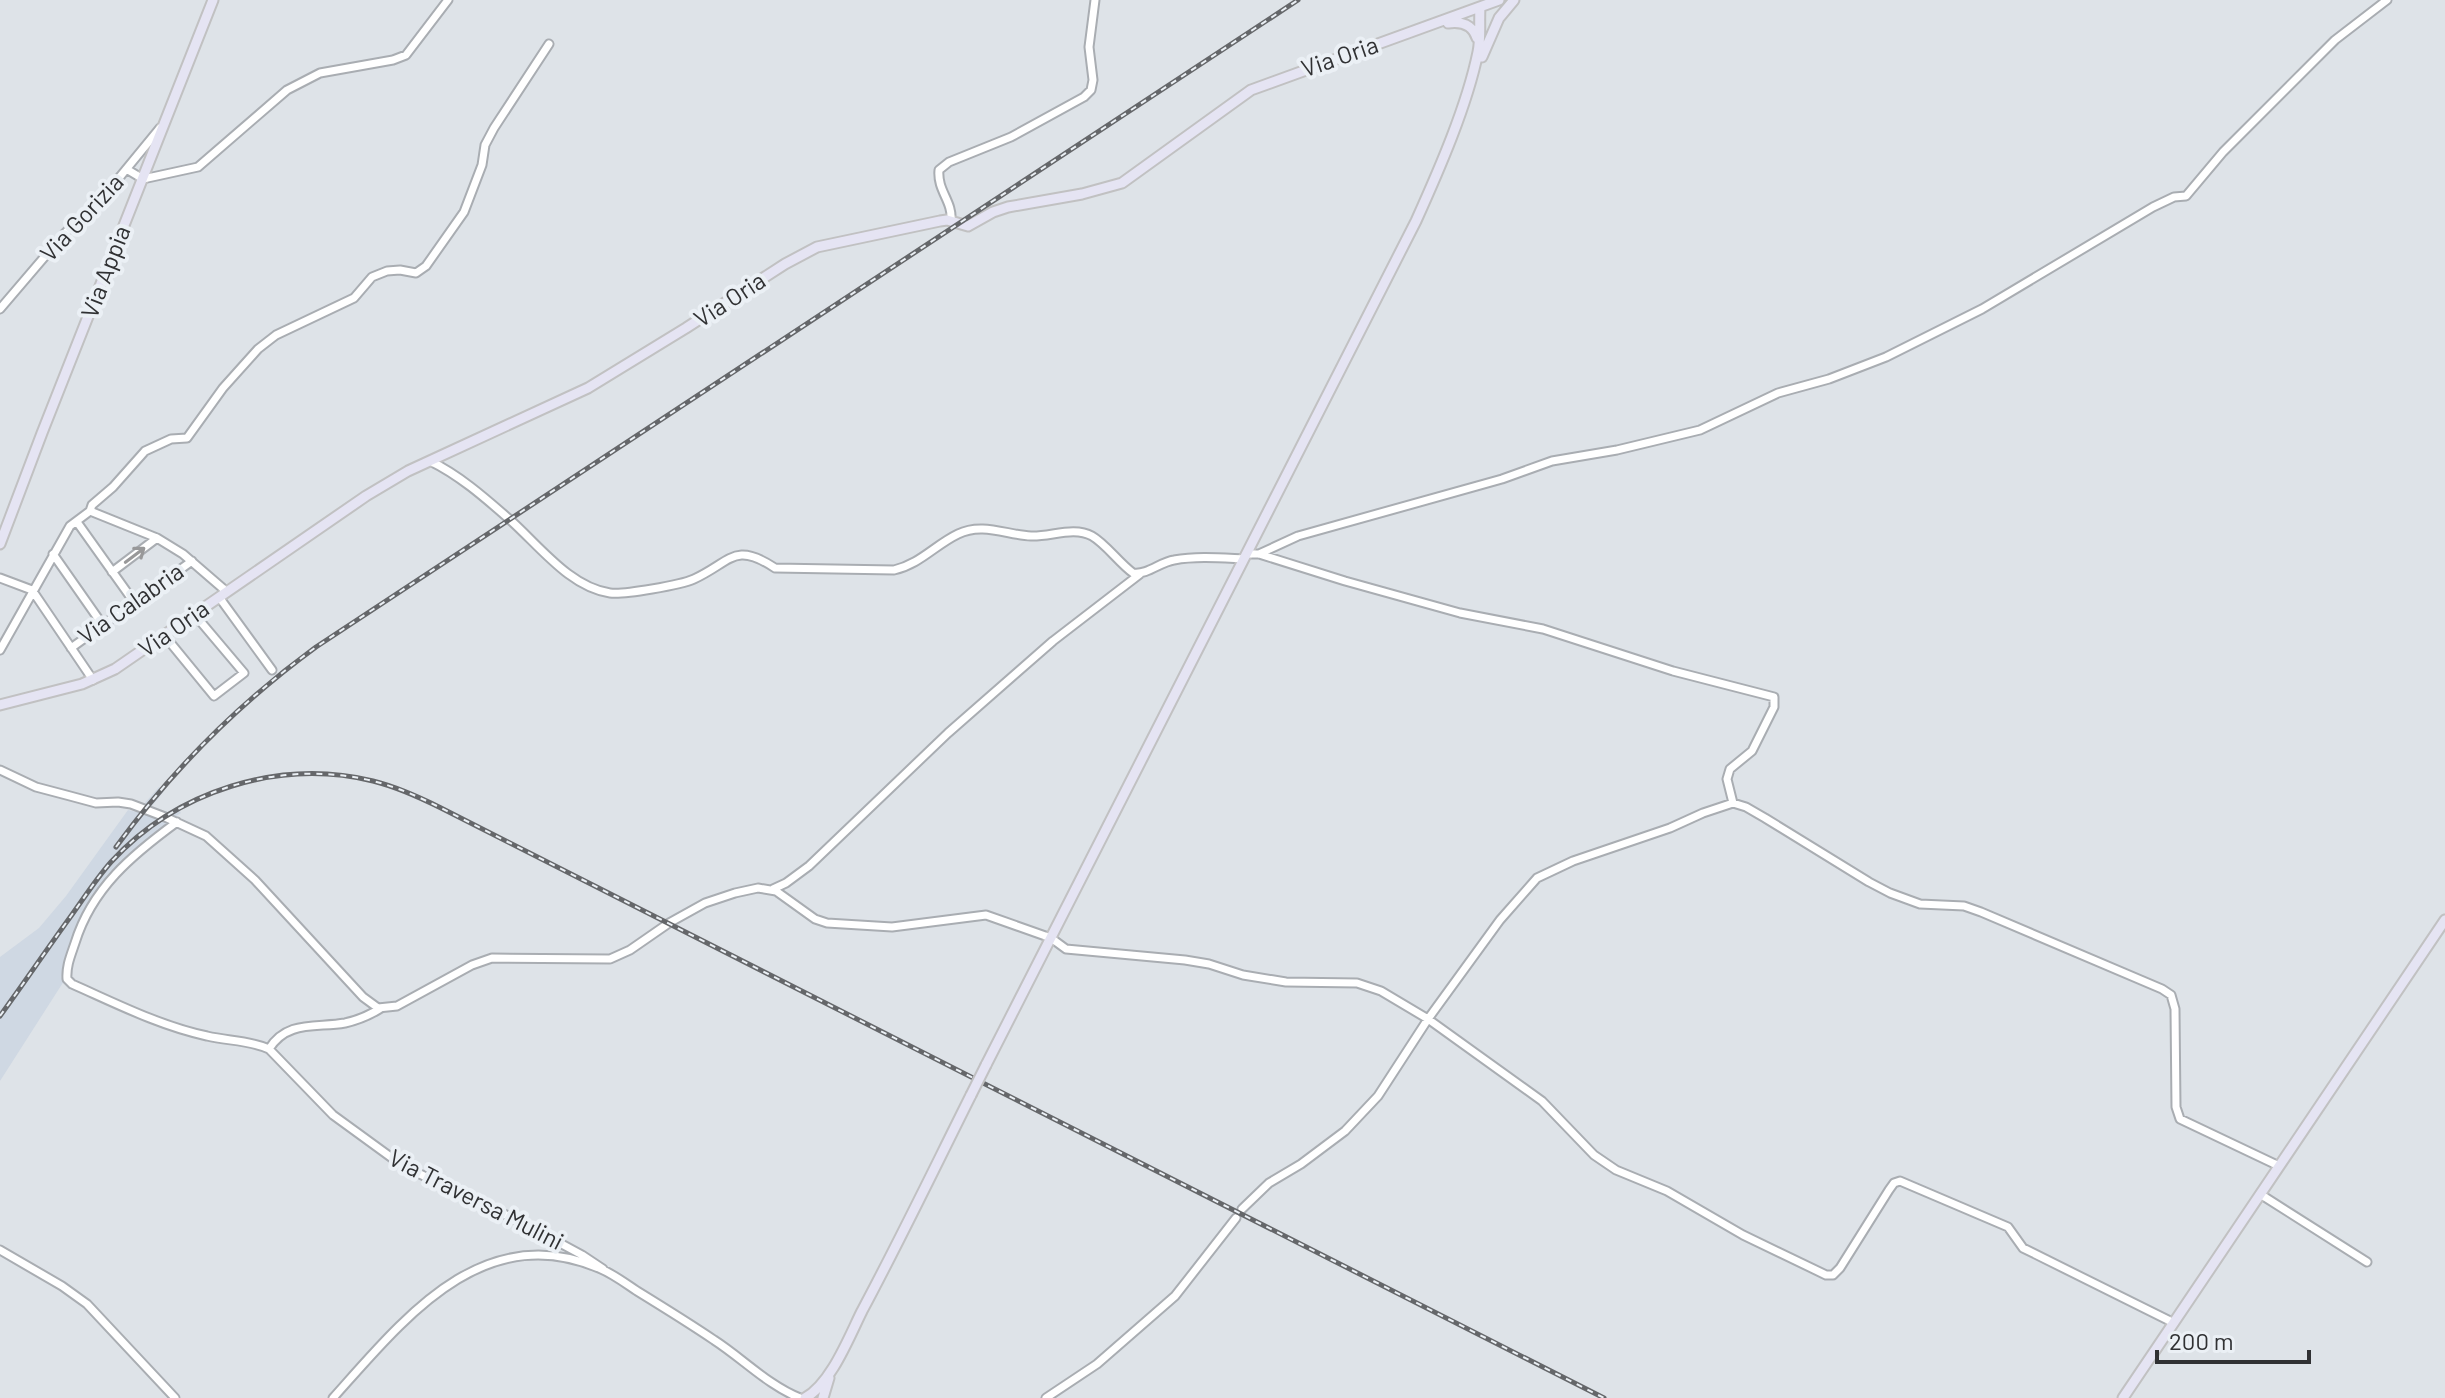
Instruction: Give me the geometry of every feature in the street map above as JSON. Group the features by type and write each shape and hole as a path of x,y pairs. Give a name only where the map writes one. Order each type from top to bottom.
{"main road":[{"name":"Via Appia","path":"0,544 4,524 213,0"},
{"name":"Via Oria","path":"0,705 93,680 123,665 366,496 408,471 588,388 817,247 940,221 968,226 1008,207 1082,194 1122,183 1251,90 1499,0"},
{"path":"802,1398 817,1390 833,1366 885,1268 1416,221 1492,31 1514,0"},
{"path":"1483,7 1492,16 1492,31"},
{"path":"1456,123 1479,49 1483,7"},
{"path":"1436,24 1454,22 1470,27 1476,35 1479,49"},
{"path":"2123,1398 2445,920"},
{"path":"823,1398 833,1366"}],"street":[{"path":"128,170 143,179 198,167 287,90 303,81 320,73 406,55 448,0"},
{"path":"951,221 952,211 938,182 939,170 949,162 1011,137 1084,97 1091,90 1093,80 1089,47 1095,0"},
{"path":"0,770 36,787 96,803 131,804 201,833 224,850 292,918 366,1001 381,1008 390,1008 412,999 472,965 492,958 610,959 630,950 705,903 750,889 773,889 786,883 809,866 948,733 1053,641 1140,574 1178,559 1259,554 1298,536 1502,479 1552,461 1617,450 1700,430 1778,393 1829,379 1886,357 1982,309 2153,207 2174,197 2186,196 2223,152 2335,40 2387,0"},
{"path":"0,650 70,526 90,511 92,505 145,451 171,439 187,438 223,388 258,349 276,335 354,298 372,277 387,271 416,273 426,266 464,212 482,165 485,145 494,128 549,44"},
{"name":"Via Gorizia","path":"0,309 64,234 128,170 163,126"},
{"path":"430,461 446,469 498,510 566,572 593,588 612,593 693,579 727,558 746,554 775,568 894,570 908,567 958,534 973,529 1034,536 1083,533 1100,542 1133,573 1140,574"},
{"path":"90,511 157,538 192,561 223,594 272,670"},
{"path":"77,522 134,602"},
{"path":"112,572 157,538"},
{"path":"53,554 102,624"},
{"path":"1259,554 1460,613 1543,629 1673,671 1774,697 1774,707 1752,751 1730,769 1727,779 1733,803"},
{"name":"Via Calabria","path":"71,648 192,561"},
{"path":"0,578 32,590 93,680"},
{"path":"164,635 214,696 244,673 195,615"},
{"path":"1242,1209 1269,1183 1345,1131 1378,1096 1428,1019 1500,920 1537,878 1573,861 1733,803 1756,812 1890,893 1920,904 1973,909 2162,989 2171,995 2175,1009 2176,1107 2180,1119 2279,1166"},
{"path":"177,822 136,853 114,874 95,899 81,923 69,962 67,979 72,984 173,1026 208,1037 256,1043 269,1049 283,1033 344,1023 367,1017 381,1008"},
{"path":"773,889 815,919 827,923 892,927 986,915 1051,938 1066,949 1185,960 1286,982 1357,983 1381,991 1428,1019 1542,1101 1594,1155 1616,1170 1667,1191 1812,1270 1833,1275 1840,1268 1889,1190 1900,1181 2008,1227 2023,1248 2174,1323"},
{"name":"Via Traversa Mulini","path":"269,1049 333,1115 403,1166 582,1255 802,1398"},
{"path":"2260,1194 2367,1262"},
{"path":"1046,1398 1097,1364 1175,1296 1236,1218"},
{"path":"0,1250 87,1304 175,1398"},
{"path":"333,1398 387,1338 426,1301 469,1271 521,1255 573,1259 603,1269"},
{"path":"771,1380 783,1398"}],"shaded area":[{"path":"159,787 164,791 151,807 165,814 176,807 181,813 109,874 81,915 61,977 64,981 0,1081 0,957 39,928 128,810 137,812"}],"railway":[{"path":"116,847 160,791 208,739 260,691 316,647 1298,0"},
{"path":"0,1016 106,868 137,837 166,816 231,786 266,778 302,774 337,775 373,781 441,808 1604,1398"}]}
